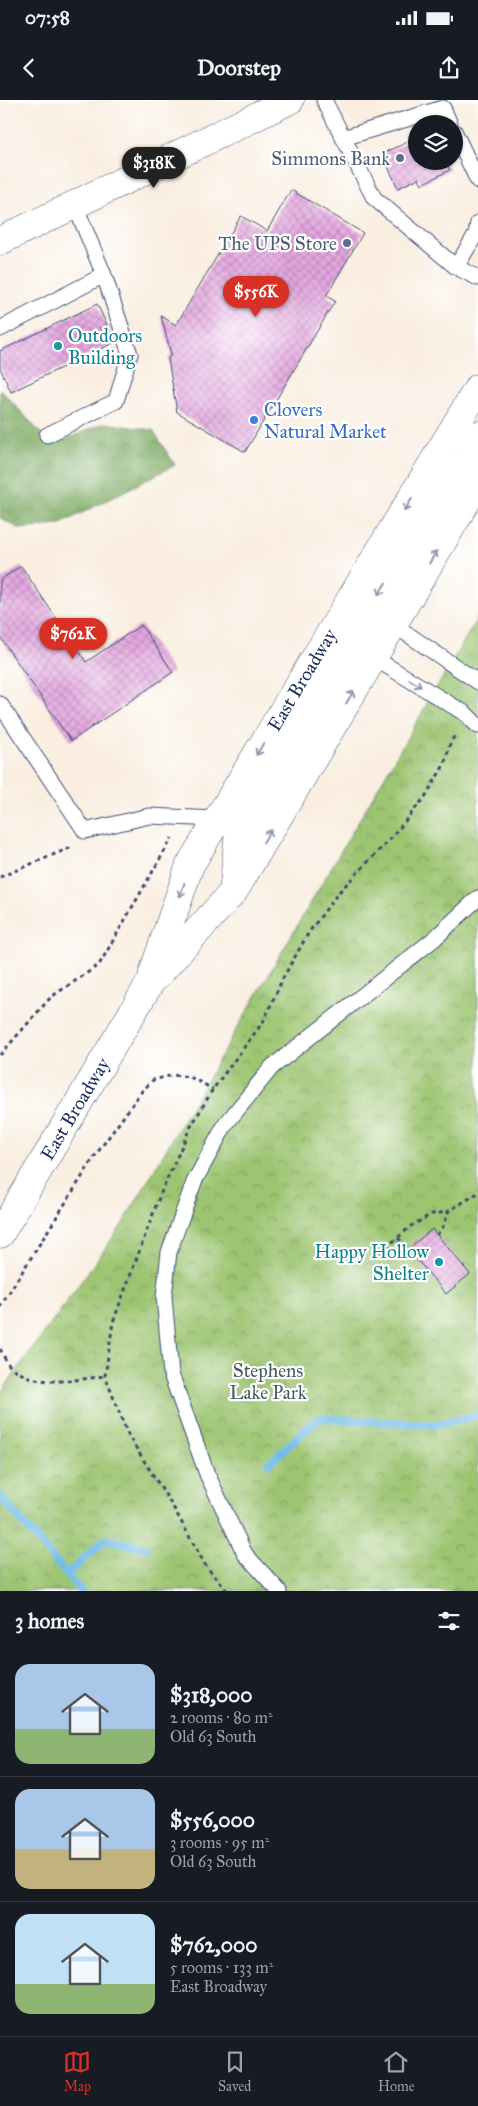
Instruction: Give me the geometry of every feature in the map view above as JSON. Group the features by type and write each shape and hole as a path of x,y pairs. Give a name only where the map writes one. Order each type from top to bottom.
{"main road":[{"path":"0,241 290,100"},
{"name":"East Broadway","path":"150,984 190,865 478,388"},
{"path":"374,658 371,608 432,508 450,434"},
{"path":"447,533 473,444 478,435"},
{"name":"East Broadway","path":"0,1234 150,984 234,891 478,482"},
{"path":"234,891 239,829 349,648 353,632 340,616"}],"lane":[{"path":"324,100 374,198 456,267 478,278"},
{"path":"420,115 443,108 446,115"},
{"path":"343,138 408,118"},
{"path":"463,149 478,181"},
{"path":"47,435 116,401 130,354 104,275 74,205"},
{"path":"456,267 476,234 478,223"},
{"path":"0,328 104,275"},
{"path":"394,625 478,682"},
{"path":"374,658 466,714 478,726"},
{"path":"0,704 85,831 149,816 218,819"},
{"path":"279,1591 245,1554 207,1474 171,1374 164,1297 169,1252 194,1182 225,1125 272,1067 434,939 478,898"}],"path":[{"path":"0,1056 51,997 99,964 182,818"},
{"path":"0,877 73,846 85,831"},
{"path":"0,1307 95,1156 142,1091 153,1080 173,1075 190,1077 213,1089"},
{"path":"380,1253 411,1226 432,1214 448,1211 478,1193"},
{"path":"437,1235 444,1225 448,1211"},
{"path":"398,1238 409,1248"},
{"path":"0,1349 9,1365 27,1377 47,1381 69,1381 105,1376"}],"green space":[{"path":"0,389 52,445 104,423 153,430 175,465 59,525 20,529 0,518"},
{"name":"Stephens Lake Park","path":"478,617 478,1591 0,1591 0,1394 122,1225"}],"building":[{"name":"Simmons Bank","path":"408,142 408,170 450,170 422,184 419,178 398,188 382,154"},
{"path":"291,190 363,233 326,296 335,301 245,452 177,412 168,359 171,354 161,316 176,325 241,216 267,231"},
{"name":"Outdoors Building","path":"97,304 115,342 11,392 0,368 0,351"},
{"path":"21,566 86,662 141,625 173,672 71,741 0,637 0,580"},
{"name":"Happy Hollow Shelter","path":"432,1229 470,1274 446,1294 408,1249"}],"waterway":[{"path":"269,1463 319,1418 435,1425 478,1415"},
{"path":"0,1496 81,1591"},
{"path":"67,1574 106,1539 146,1548"}],"place":[{"name":"Simmons Bank","path":"400,158"},
{"name":"The UPS Store","path":"347,243"},
{"name":"Outdoors Building","path":"58,346"},
{"name":"Clovers Natural Market","path":"254,420"},
{"name":"Happy Hollow Shelter","path":"439,1262"}]}
